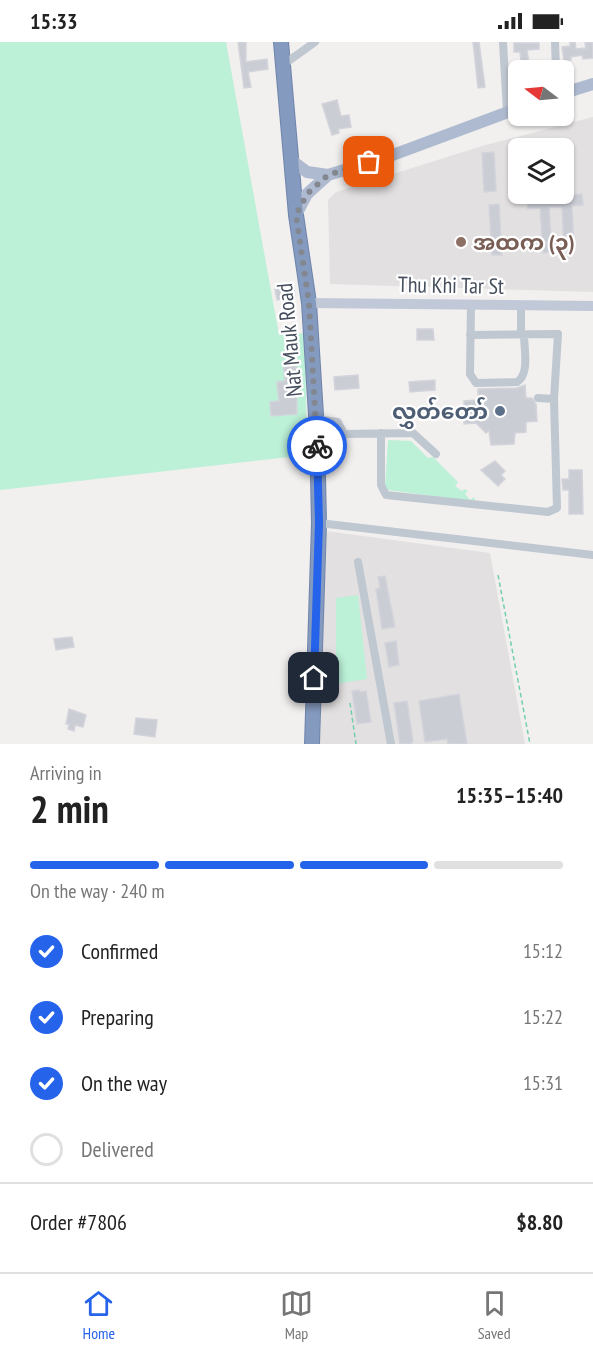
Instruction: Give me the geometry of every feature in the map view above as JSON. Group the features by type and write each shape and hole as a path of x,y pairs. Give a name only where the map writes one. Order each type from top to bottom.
{"highway":[{"name":"Nat Mauk Road","path":"281,42 296,215 309,303 316,419 319,523 312,744"}],"main road":[{"path":"574,90 593,84"},
{"path":"296,215 307,194 328,175 390,156 508,112"},
{"path":"291,160 307,172 328,175"}],"street":[{"path":"283,65 315,42"},
{"path":"503,42 508,76"},
{"path":"555,42 556,60"},
{"name":"Thu Khi Tar St","path":"309,303 593,306"},
{"path":"471,304 472,379 476,382 517,382 525,373 521,305"},
{"path":"381,433 381,485 386,495 554,511 558,501 554,399 558,334 470,335"},
{"path":"538,398 554,399"},
{"path":"316,419 338,422 344,434"},
{"path":"344,434 413,433 436,454"},
{"path":"317,449 339,445 344,434"},
{"path":"319,523 593,555"},
{"path":"358,562 391,744"}],"path":[{"path":"498,575 530,744"},
{"path":"350,703 356,744"}],"shaded area":[{"name":"အထက (၃)","path":"593,117 593,292 330,284 328,200 336,192 508,139 508,204 574,204 574,138 513,138 559,126 574,126 574,122"},
{"path":"326,531 490,553 525,744 320,744"}],"green space":[{"path":"0,42 226,42 279,335 305,333 307,455 0,490"},
{"path":"388,440 411,441 428,458 433,457 458,482 455,486 462,491 465,489 468,491 465,494 470,500 474,497 476,502 388,490 385,487"},
{"path":"358,595 367,679 336,684 336,598"}],"building":[{"path":"238,42 246,42 246,62 267,59 268,69 248,72 251,87 244,88"},
{"path":"473,42 479,42 485,87 478,88"},
{"path":"570,42 575,42 576,49 586,48 585,43 593,42 593,58 583,59 582,55 571,57 571,60 564,60 562,47 570,46"},
{"path":"514,43 539,43 539,49 527,50 528,60 521,60 520,52 514,52"},
{"path":"337,100 341,116 349,115 351,127 338,129 339,133 332,135 322,104"},
{"path":"494,152 496,191 484,192 482,153"},
{"path":"582,194 583,205 572,206 574,249 564,249 562,207 549,207 552,252 543,253 540,208 528,209 528,204 574,204 574,195"},
{"path":"499,204 502,255 492,255 489,205"},
{"path":"294,286 295,297 277,300 275,289"},
{"path":"417,329 433,329 434,340 417,340"},
{"path":"296,360 297,414 271,416 270,402 279,401 277,382 285,381 283,362"},
{"path":"358,375 359,388 335,390 334,377"},
{"path":"435,380 435,390 410,392 409,382"},
{"name":"လွှတ်တော်","path":"525,385 526,398 532,398 536,404 537,421 526,422 526,432 515,433 514,444 491,445 489,431 486,433 476,423 464,424 464,401 478,400 478,389 517,388"},
{"path":"495,461 505,471 501,475 505,479 498,486 481,470"},
{"path":"569,470 582,470 583,514 569,514 569,490 563,490 562,479 569,479"},
{"path":"385,576 395,627 382,629 376,589 380,588 378,577"},
{"path":"72,637 74,647 56,650 54,639"},
{"path":"396,641 399,665 389,667 385,643"},
{"path":"359,690 360,692 366,691 371,722 357,724 352,691"},
{"path":"459,694 467,744 448,744 447,739 425,742 419,701"},
{"path":"407,701 413,741 411,744 400,744 394,703"},
{"path":"69,709 86,715 83,727 75,725 74,731 68,729 69,724 66,724"},
{"path":"136,718 157,720 155,737 134,734"}],"way so far":[{"path":"317,446 309,303 296,215 307,194 328,175 369,162"}],"place":[{"name":"အထက (၃)","path":"461,242"},
{"name":"လွှတ်တော်","path":"500,411"}],"route":[{"path":"314,678 319,523 317,446"}]}
